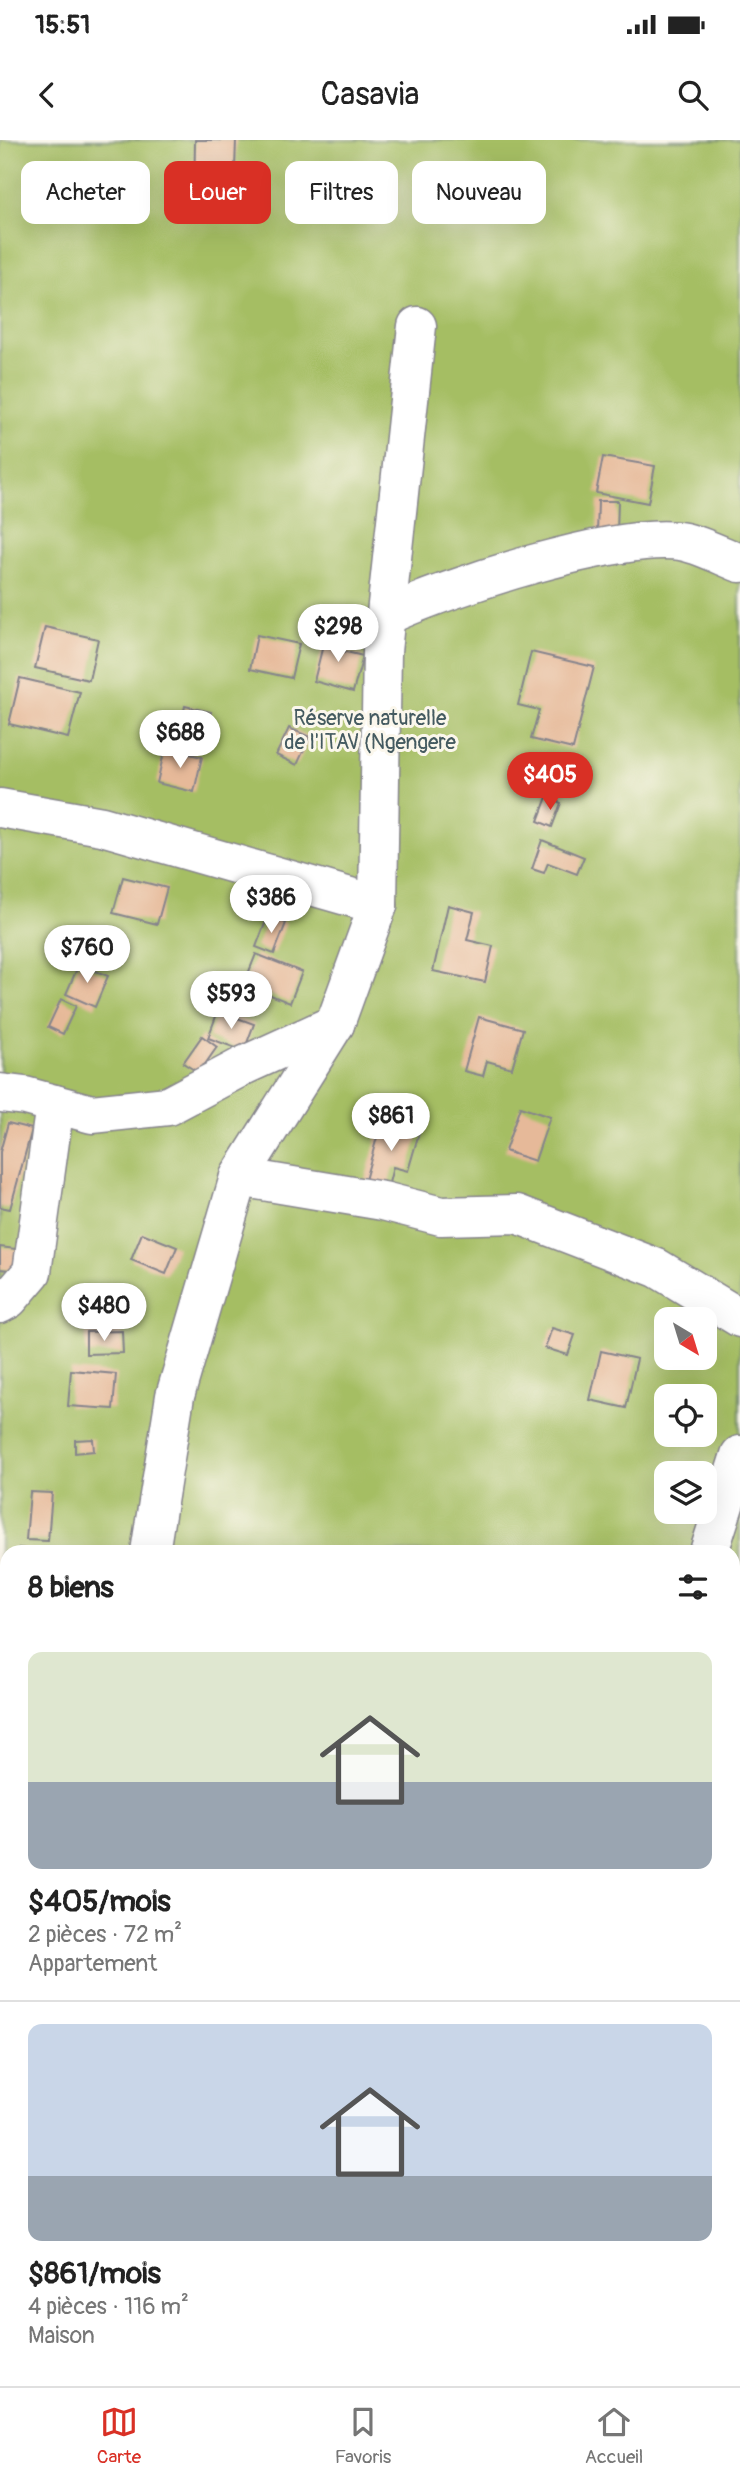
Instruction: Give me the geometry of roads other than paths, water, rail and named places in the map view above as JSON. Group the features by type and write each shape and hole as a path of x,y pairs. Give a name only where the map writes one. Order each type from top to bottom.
{"street":[{"path":"151,1545 175,1396 239,1177 335,1024 378,905 382,651 417,326"},
{"path":"386,616 429,596 576,555 642,540 685,542 740,563"},
{"path":"0,808 102,827 378,905"},
{"path":"0,1093 92,1114 168,1106 245,1065 335,1024"},
{"path":"0,1304 9,1299 32,1272 55,1104"},
{"path":"239,1177 383,1201 440,1216 517,1214 657,1268 740,1318"},
{"path":"711,1545 740,1455"}],"park label":[{"name":"Réserve naturelle de l'ITAV (Ngengere","path":"370,730"}]}
